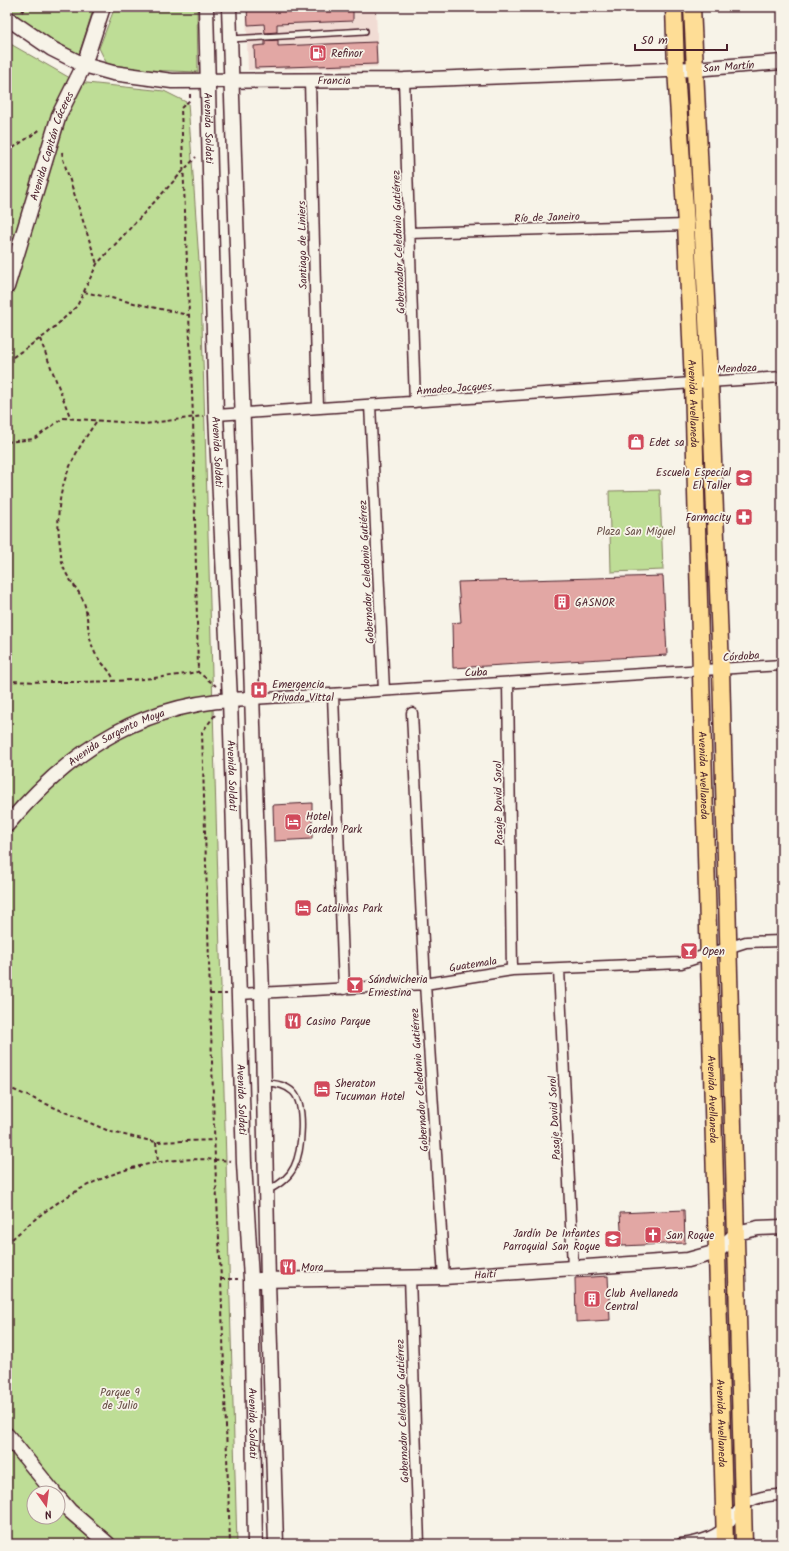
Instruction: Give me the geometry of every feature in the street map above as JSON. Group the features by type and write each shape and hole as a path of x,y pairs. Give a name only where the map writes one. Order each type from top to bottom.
{"main road":[{"name":"Avenida Capitán Cáceres","path":"7,288 59,115 84,64 103,7"},
{"name":"Avenida Soldati","path":"206,7 224,700 240,994 244,1163 251,1279 256,1544"},
{"name":"Avenida Soldati","path":"229,7 241,413 262,993 268,1281 276,1544"},
{"name":"Avenida Avellaneda","path":"674,7 693,383 725,1544"},
{"name":"Avenida Avellaneda","path":"692,7 710,382 721,669 744,1544"},
{"name":"Francia","path":"7,18 52,49 84,64 113,73 139,78 231,82 404,80 676,69"},
{"name":"San Martín","path":"676,69 782,62"},
{"name":"Avenida Sargento Moya","path":"7,825 20,809 75,757 107,736 143,718 181,708 224,700 252,699"},
{"path":"717,1252 737,1233 758,1228 782,1227"},
{"name":"Haití","path":"251,1279 268,1281 444,1277 688,1260 717,1252"},
{"path":"7,1435 48,1485"},
{"path":"66,1506 108,1544"}],"street":[{"name":"Gobernador Celedonio Gutiérrez","path":"404,80 415,402"},
{"name":"Santiago de Liniers","path":"310,81 318,408"},
{"name":"Río de Janeiro","path":"409,233 686,225"},
{"name":"Mendoza","path":"693,383 782,377"},
{"name":"Amadeo Jacques","path":"216,415 693,383"},
{"name":"Gobernador Celedonio Gutiérrez","path":"370,405 384,690"},
{"name":"Córdoba","path":"702,670 782,665"},
{"name":"Cuba","path":"252,699 333,695 384,690 702,670"},
{"name":"Pasaje David Sorol","path":"508,683 512,970"},
{"path":"333,695 344,989"},
{"name":"Gobernador Celedonio Gutiérrez","path":"412,714 425,984 444,1277"},
{"name":"Guatemala","path":"240,994 425,984 512,970 681,964 746,942 782,941"},
{"name":"Pasaje David Sorol","path":"559,968 573,1267"},
{"name":"Gobernador Celedonio Gutiérrez","path":"410,1277 418,1544"},
{"path":"681,1544 692,1543 712,1536 725,1527 743,1505 766,1496 782,1495"}],"lane":[{"path":"230,40 365,32"},
{"path":"264,1083 285,1086 293,1092 298,1100 301,1115 299,1154 294,1168 277,1186 266,1192"}],"path":[{"path":"190,81 190,100 181,108 192,418 198,672"},
{"path":"7,152 59,115"},
{"path":"7,361 40,339 77,306 97,264 210,143"},
{"path":"62,145 63,159 97,264"},
{"path":"84,292 188,315"},
{"path":"40,339 71,419"},
{"path":"7,442 34,439 63,418 96,422 145,424 216,415"},
{"path":"96,422 83,441 62,483 57,523 63,566 79,592 85,606 89,639 96,656 110,670 114,680"},
{"path":"7,681 56,683 179,676 198,672 217,686 224,700 218,712 202,732 215,1160 221,1279 230,1544"},
{"path":"7,1087 112,1132 156,1142 215,1140"},
{"path":"156,1142 158,1162"},
{"path":"7,1244 21,1230 56,1204 110,1174 135,1166 158,1162 215,1160 244,1163"},
{"path":"221,1279 251,1279"}],"shaded area":[{"path":"246,7 376,7 378,67 248,70"}],"green space":[{"path":"7,7 94,7 79,54 42,34 7,10"},
{"path":"115,7 197,7 198,72 144,70 107,64 99,48"},
{"name":"Parque 9 de Julio","path":"7,42 77,82 164,91 188,103 201,290 237,1544 7,1544"},
{"name":"Plaza San Miguel","path":"660,490 663,570 611,572 609,491"}],"building":[{"path":"247,7 353,7 353,21 277,24 277,32 265,33 264,24 248,25"},
{"path":"278,40 278,46 376,42 377,64 255,68 254,46 265,45 265,41"},
{"name":"GASNOR","path":"663,576 667,655 453,668 452,623 461,622 458,582"},
{"name":"Hotel Garden Park","path":"312,803 312,839 274,841 273,805"},
{"name":"San Roque","path":"684,1210 685,1243 622,1246 620,1213"},
{"name":"Club Avellaneda Central","path":"608,1276 610,1320 576,1322 575,1278"}],"place":[{"name":"Refinor","path":"318,53"},
{"name":"Edet sa","path":"636,442"},
{"name":"Escuela Especial El Taller","path":"744,478"},
{"name":"Farmacity","path":"744,517"},
{"name":"GASNOR","path":"562,602"},
{"name":"Emergencia Privada Vittal","path":"259,690"},
{"name":"Hotel Garden Park","path":"293,822"},
{"name":"Catalinas Park","path":"303,908"},
{"name":"Open","path":"689,951"},
{"name":"Sándwicheria Ernestina","path":"355,985"},
{"name":"Casino Parque","path":"293,1021"},
{"name":"Sheraton Tucuman Hotel","path":"322,1089"},
{"name":"San Roque","path":"653,1235"},
{"name":"Jardín De Infantes Parroquial San Roque","path":"613,1239"},
{"name":"Mora","path":"288,1267"},
{"name":"Club Avellaneda Central","path":"592,1299"}]}
